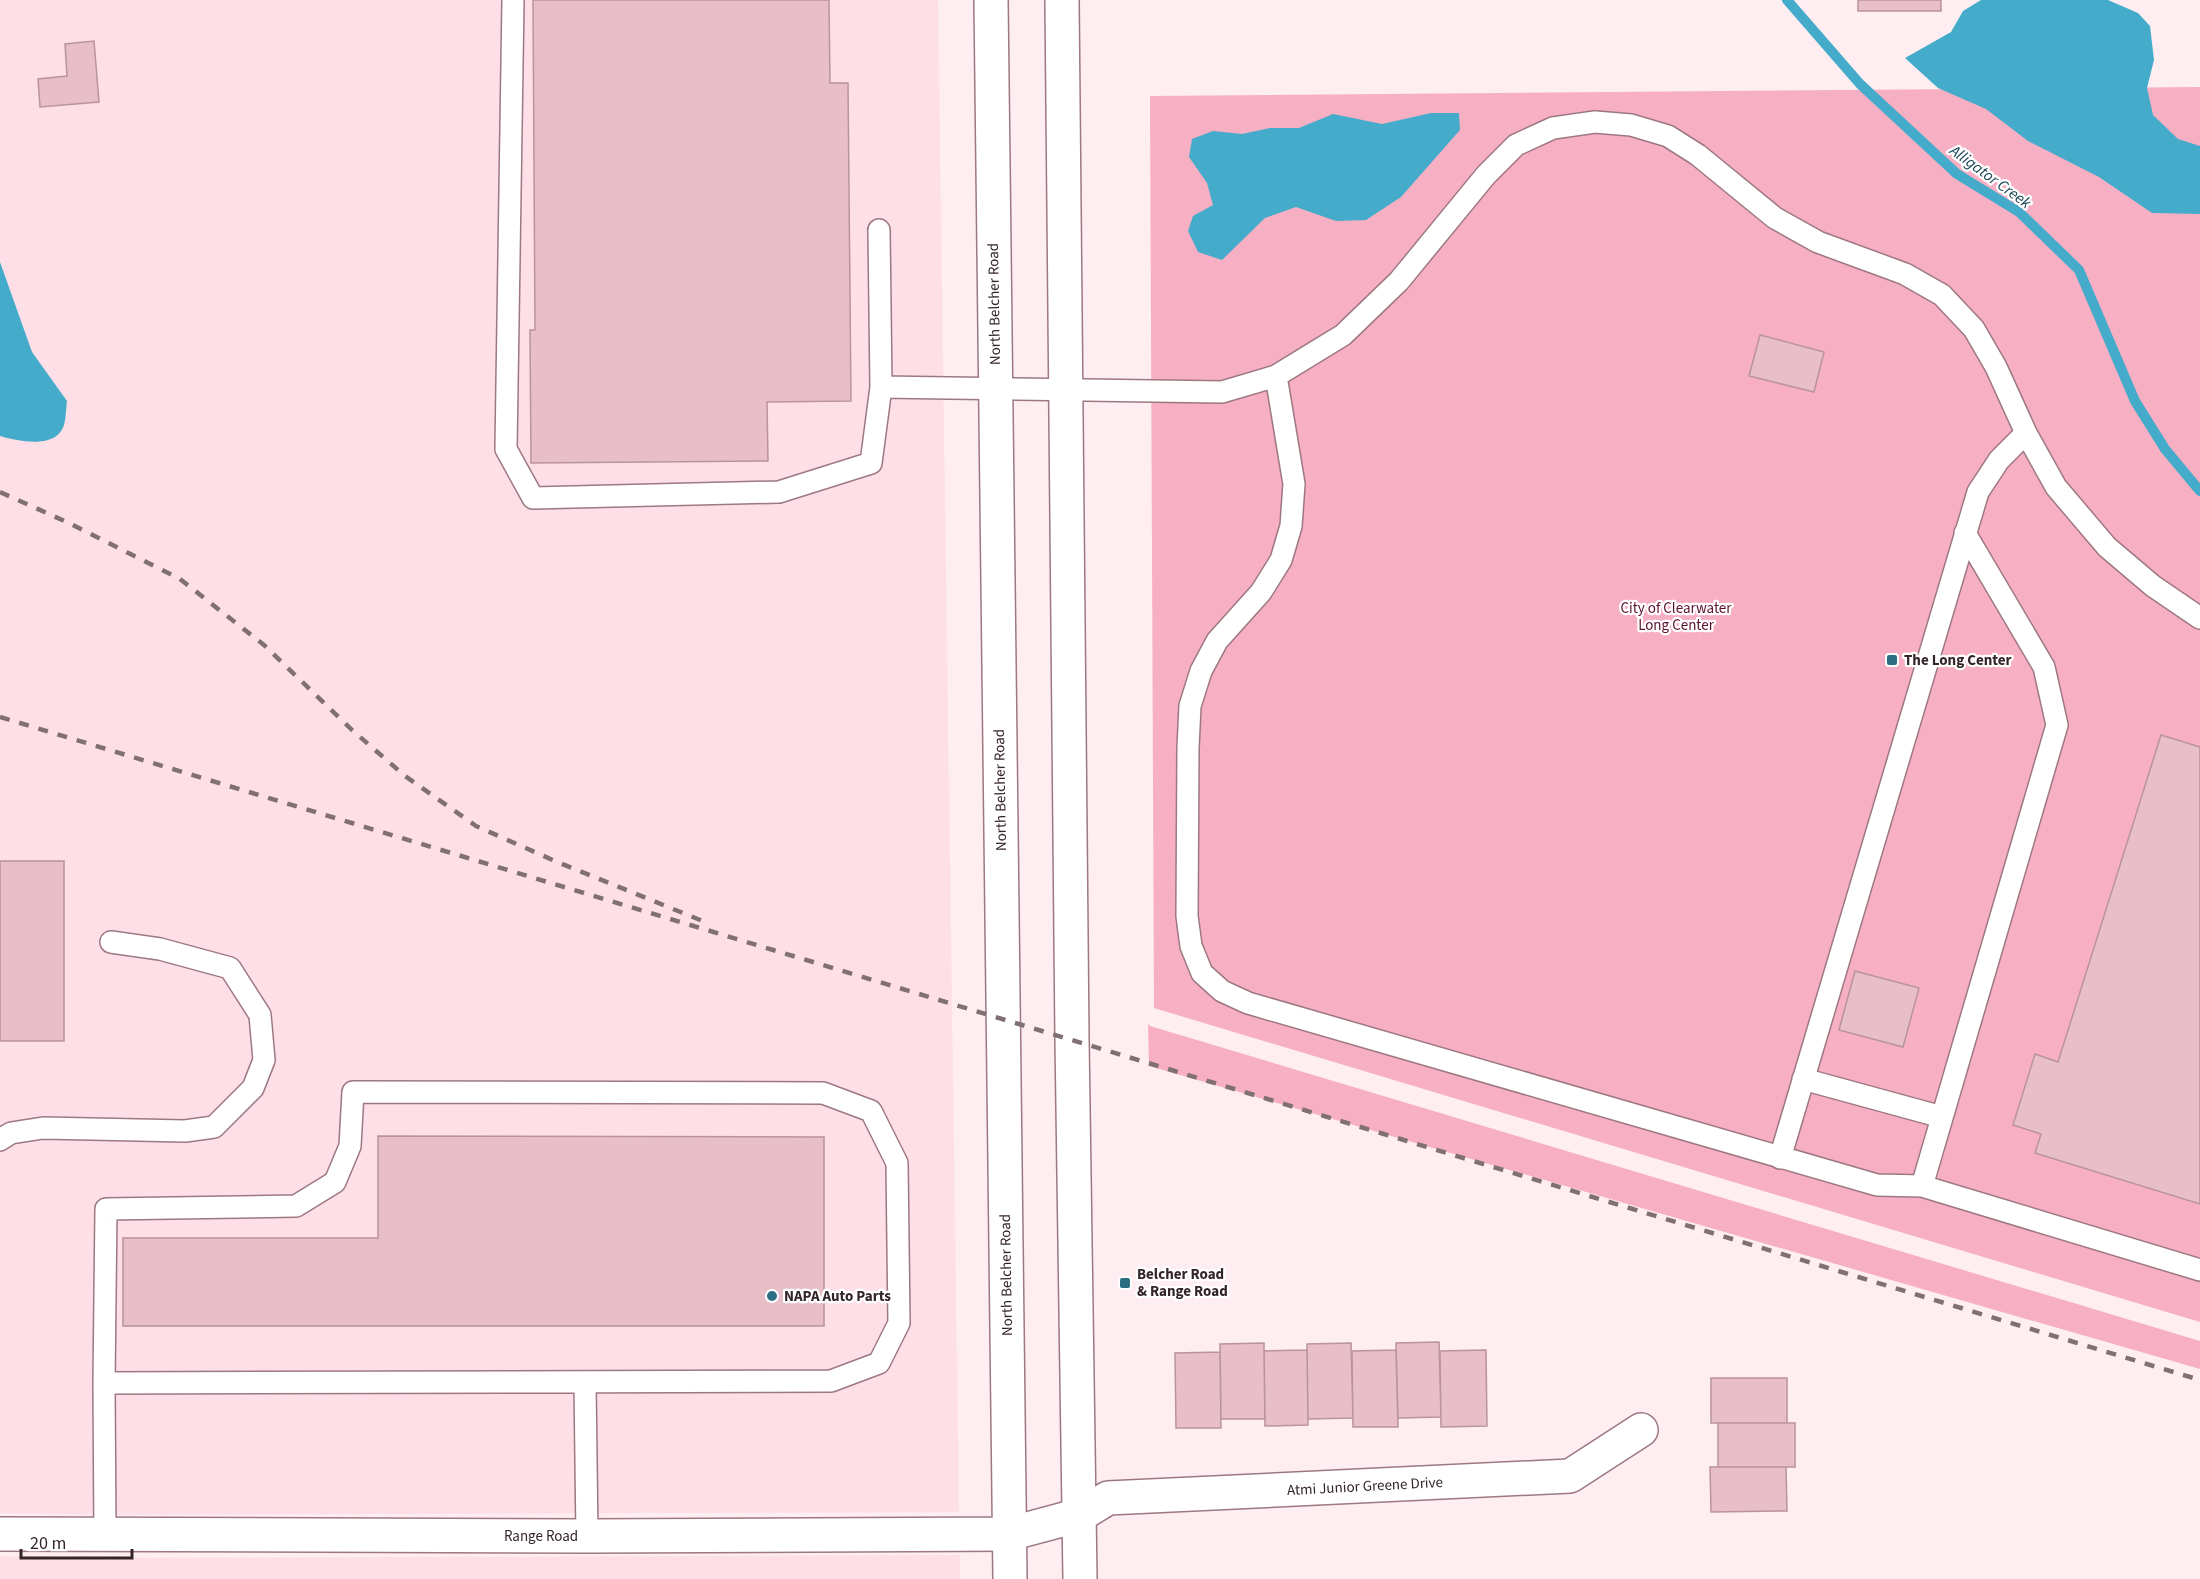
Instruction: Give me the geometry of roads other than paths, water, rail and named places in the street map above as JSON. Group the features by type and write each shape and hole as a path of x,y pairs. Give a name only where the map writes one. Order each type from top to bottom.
{"main road":[{"name":"North Belcher Road","path":"991,0 1010,1579"},
{"path":"1062,0 1072,1040 1080,1579"},
{"name":"Atmi Junior Greene Drive","path":"1080,1515 1108,1498 1570,1476 1641,1430"},
{"name":"Range Road","path":"0,1534 587,1536 1009,1534 1080,1515"}],"lane":[{"path":"513,0 506,448 533,498 779,492 871,463 880,387 879,230"},
{"path":"880,387 1222,392 1276,376 1343,335 1399,281 1486,175 1516,145 1553,128 1595,122 1631,125 1668,136 1698,155 1775,218 1818,242 1905,274 1942,296 1974,328 1996,367 2026,433 2056,487 2107,547 2153,586 2200,618"},
{"path":"1276,376 1294,484 1291,526 1281,560 1261,592 1217,642 1201,671 1190,706 1187,916 1191,946 1202,974 1222,991 1248,1003 1877,1185 1922,1186 2200,1270"},
{"path":"1780,1158 1978,492 2000,460 2026,433"},
{"path":"1922,1186 2057,725 2044,667 1965,533"},
{"path":"0,1140 11,1133 43,1128 185,1131 214,1126 253,1088 264,1060 260,1015 230,968 160,949 111,942"},
{"path":"1803,1079 1942,1117"},
{"path":"104,1383 831,1381 879,1363 899,1323 897,1163 871,1111 823,1094 353,1092 350,1146 335,1182 296,1206 106,1209 104,1383 105,1536"},
{"path":"585,1383 587,1536"}],"water":[{"path":"1981,0 2108,0 2138,13 2150,26 2154,60 2147,88 2153,115 2178,139 2200,146 2200,214 2152,213 2099,177 2028,141 1986,109 1938,88 1905,58 1951,32 1963,11"},
{"path":"1431,113 1459,113 1460,130 1401,197 1366,220 1336,221 1296,207 1265,218 1222,260 1198,252 1188,231 1193,216 1213,205 1207,183 1189,157 1192,139 1213,131 1242,134 1270,128 1299,128 1333,114 1382,124"},
{"path":"0,262 32,352 67,401 65,422 60,433 45,441 16,440 0,436"}],"waterway":[{"name":"Alligator Creek","path":"1787,0 1860,84 1957,174 2019,212 2079,270 2135,401 2165,449 2200,491"}],"railway":[{"path":"0,492 69,523 180,579 264,645 352,730 405,776 476,826 710,924"},
{"path":"0,717 2200,1380"}],"place":[{"name":"The Long Center","path":"1892,660"},
{"name":"Belcher Road & Range Road","path":"1125,1283"},
{"name":"NAPA Auto Parts","path":"772,1296"}],"park label":[{"name":"City of Clearwater Long Center","path":"1676,616"}]}
